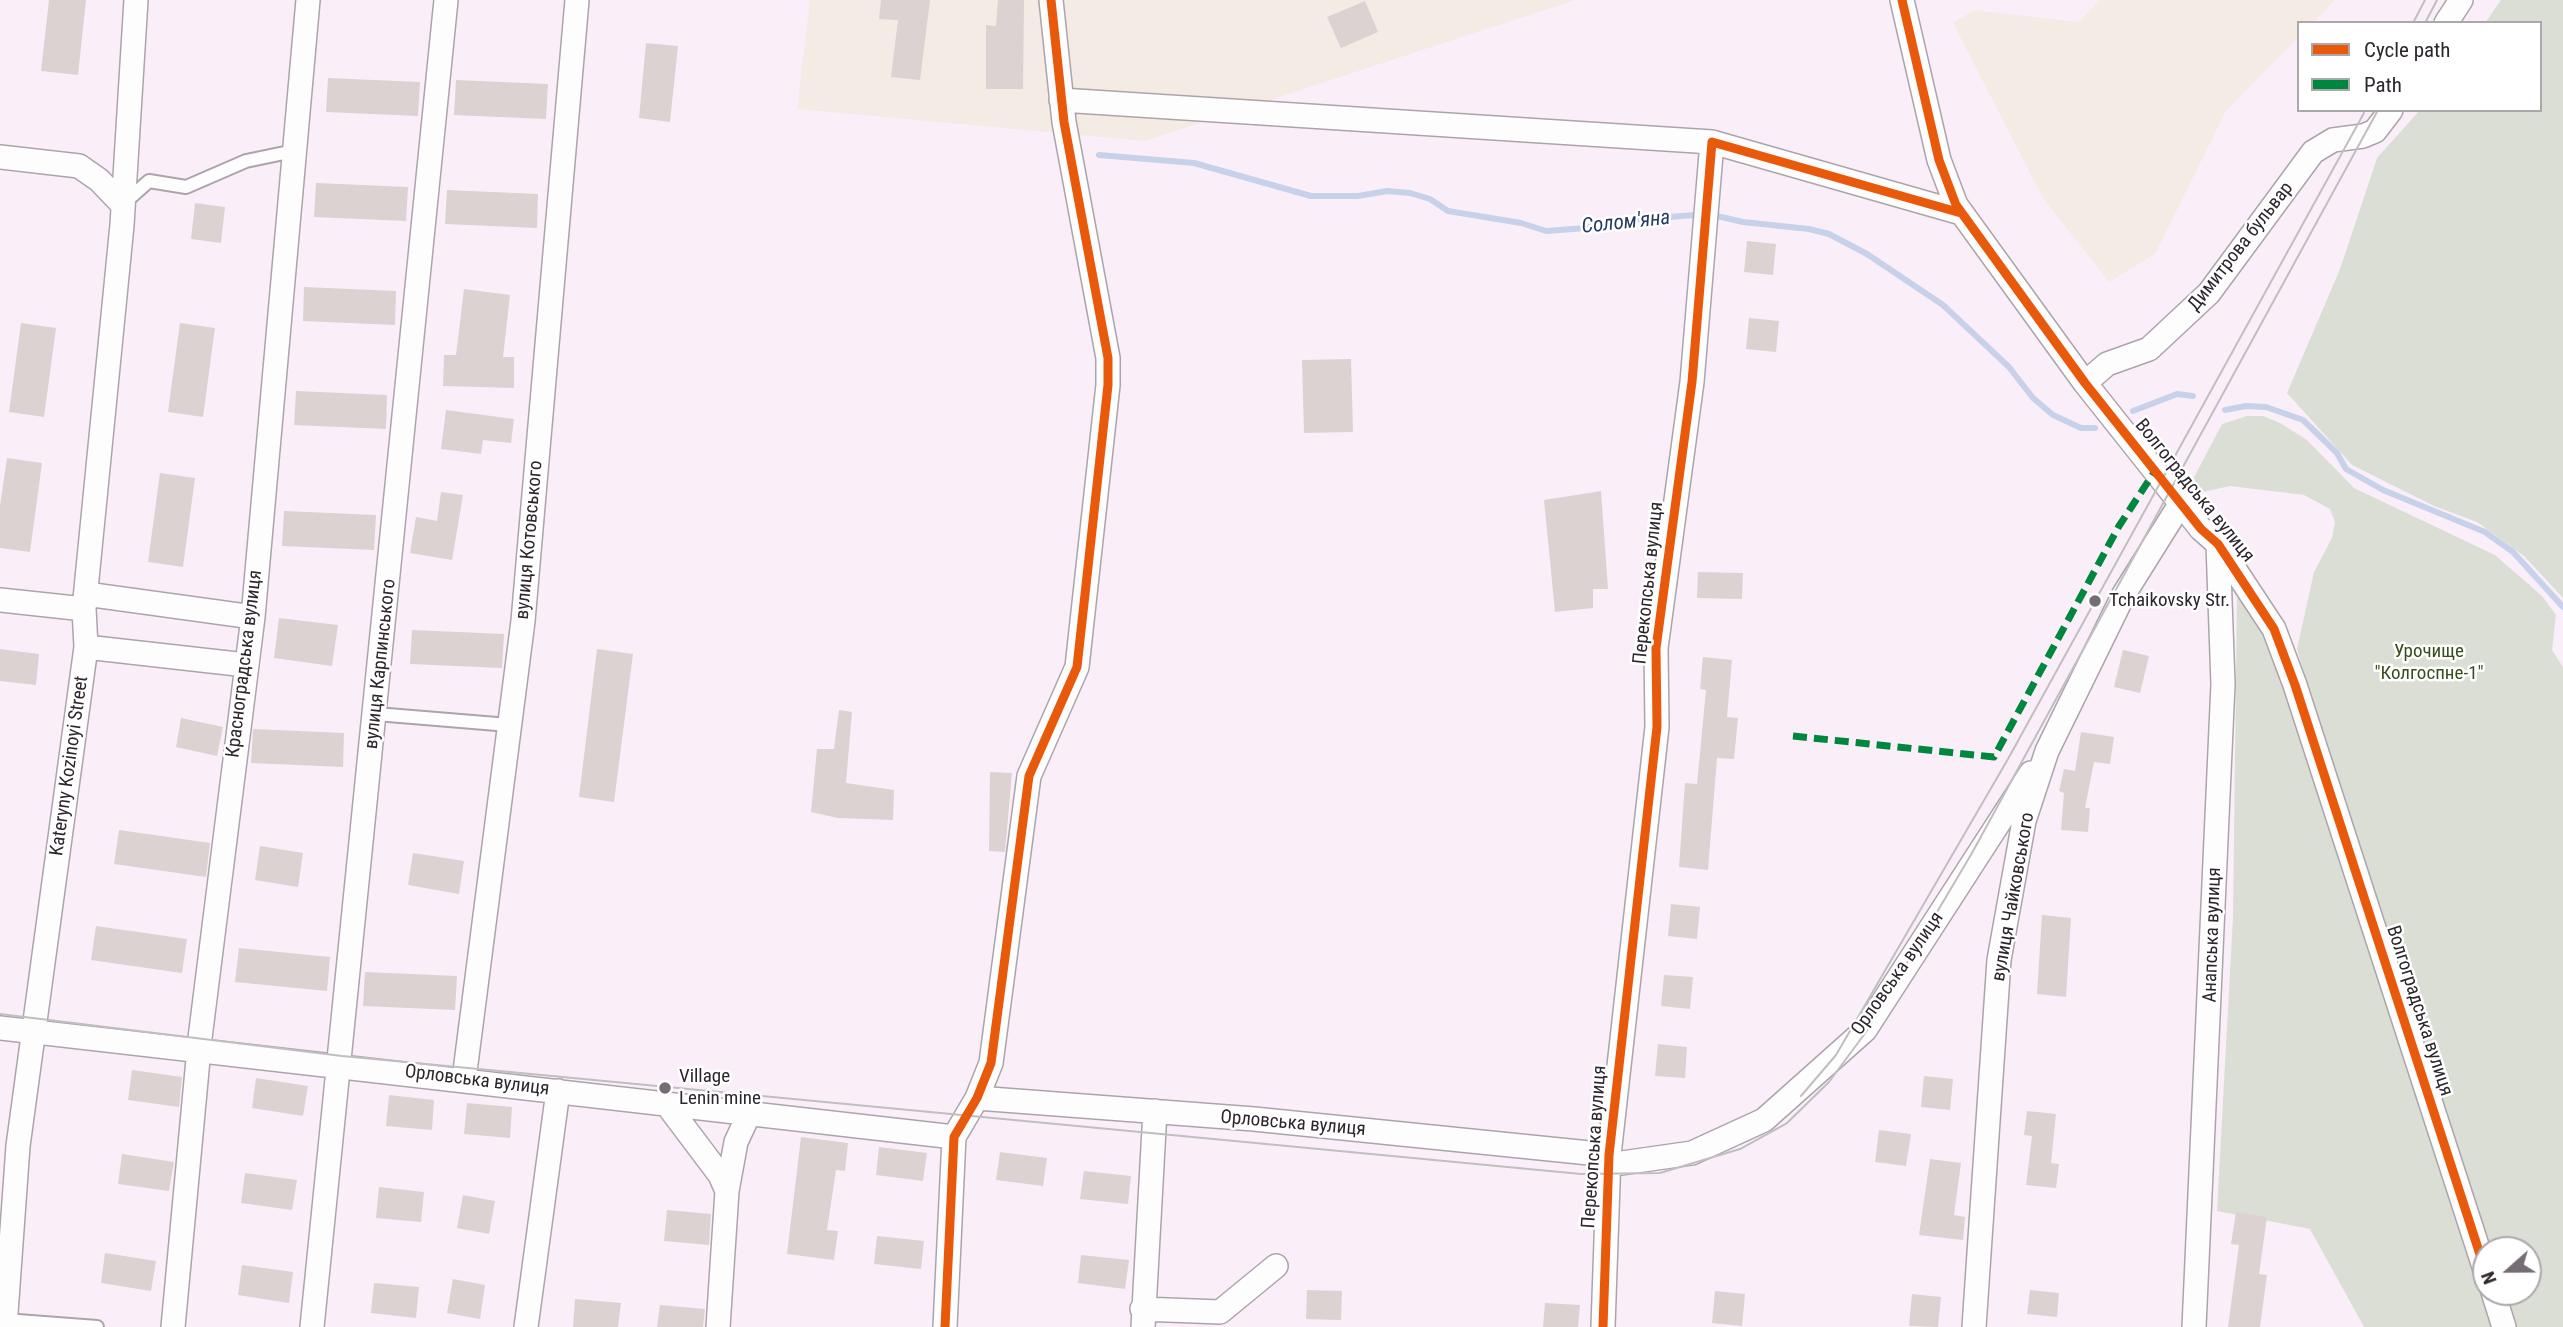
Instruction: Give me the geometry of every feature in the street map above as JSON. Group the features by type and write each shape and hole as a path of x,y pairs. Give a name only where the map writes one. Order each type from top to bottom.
{"street":[{"name":"Kateryny Kozinoyi Street","path":"5,1323 18,1146 86,647 85,601 122,204 136,0"},
{"name":"Красноградська вулиця","path":"173,1327 199,1051 253,617 308,0"},
{"name":"вулиця Карпинського","path":"312,1327 446,0"},
{"name":"вулиця Котовського","path":"464,1079 523,621 577,0"},
{"path":"945,1327 954,1137 977,1098 991,1063 1029,776 1077,667 1082,641 1108,385 1108,358 1061,100 1051,0"},
{"name":"Волгоградська вулиця","path":"1902,0 1939,160 1961,213 2085,383 2181,503 2218,544 2274,629 2295,685 2474,1236"},
{"path":"2447,21 2460,0"},
{"path":"1061,100 1712,142 1961,213"},
{"name":"Димитрова бульвар","path":"2085,383 2107,364 2149,349 2210,293 2313,152 2333,139 2363,136 2375,131 2389,112"},
{"name":"Перекопська вулиця","path":"1603,1327 1608,1160 1657,727 1656,648 1692,382 1712,142"},
{"path":"0,157 79,166 99,180 122,204"},
{"name":"вулиця Чайковського","path":"1974,1327 1999,960 2024,821 2052,741 2124,594 2181,503"},
{"name":"Анапська вулиця","path":"2194,1327 2223,684 2218,544"},
{"path":"0,600 85,601 253,617"},
{"path":"86,647 246,665"},
{"name":"Орловська вулиця","path":"977,1098 1155,1111 1608,1160 1692,1153 1764,1120 1865,1030 2052,741"},
{"name":"Орловська вулиця","path":"0,1028 954,1137"},
{"path":"526,1327 558,1091"},
{"path":"668,1106 720,1175 727,1191"},
{"path":"1155,1111 1143,1318 1220,1312 1276,1266"},
{"path":"718,1327 727,1191 736,1142 749,1114"},
{"path":"2497,1306 2504,1327"}],"lane":[{"path":"122,204 149,181 186,187 246,162 294,151"},
{"path":"376,713 509,725"},
{"path":"5,1323 97,1327"}],"shaded area":[{"path":"810,0 1575,0 1145,141 797,109"},
{"path":"2100,0 2335,0 2315,21 2297,21 2297,39 2226,111 2155,254 2109,282 2043,198 1953,23 1974,10 2079,22"}],"green space":[{"path":"2501,0 2563,0 2563,598 2524,556 2477,522 2434,506 2352,465 2287,393 2340,269 2377,158 2418,112 2542,112 2542,21 2486,21"},
{"name":"Урочище \"Колгоспне-1\"","path":"2247,416 2263,416 2280,423 2307,440 2354,488 2495,555 2542,596 2556,615 2552,650 2563,667 2563,1327 2515,1327 2507,1306 2542,1306 2542,1236 2482,1236 2318,725 2297,649 2314,572 2332,538 2335,522 2330,509 2304,495 2230,486 2203,492 2192,481 2222,424"},
{"path":"2237,597 2260,621 2279,663 2472,1259 2472,1306 2487,1306 2494,1327 2364,1327 2310,1229 2217,1211 2233,917"}],"building":[{"path":"49,0 86,0 78,75 41,71"},
{"path":"881,0 930,0 920,80 891,77 898,20 879,19"},
{"path":"998,0 1024,0 1023,89 986,89 986,25 996,26"},
{"path":"1365,1 1378,32 1341,48 1327,17"},
{"path":"646,43 678,46 670,122 639,118"},
{"path":"328,78 420,82 418,116 326,112"},
{"path":"456,80 548,84 546,119 454,115"},
{"path":"316,183 408,187 406,221 314,217"},
{"path":"447,190 538,194 537,228 445,224"},
{"path":"195,203 225,207 221,243 191,239"},
{"path":"1747,241 1776,244 1773,275 1744,272"},
{"path":"304,287 396,291 395,325 303,321"},
{"path":"464,289 510,295 503,357 514,357 514,388 443,386 444,355 456,355"},
{"path":"1749,318 1779,321 1776,352 1746,349"},
{"path":"21,323 56,328 44,417 9,412"},
{"path":"180,323 215,328 203,417 168,412"},
{"path":"1351,359 1353,432 1304,433 1302,360"},
{"path":"296,391 387,395 386,429 294,425"},
{"path":"446,410 514,419 511,443 483,440 481,454 441,449"},
{"path":"7,458 42,463 30,552 0,548 0,506"},
{"path":"160,473 195,478 183,567 148,562"},
{"path":"1601,491 1608,589 1593,589 1593,608 1555,612 1544,500"},
{"path":"441,492 463,495 452,560 410,553 416,517 437,521"},
{"path":"284,511 376,515 374,550 282,546"},
{"path":"1698,572 1743,573 1742,599 1697,598"},
{"path":"279,618 338,625 332,666 274,658"},
{"path":"412,630 504,634 502,668 410,664"},
{"path":"0,649 39,654 36,685 0,681"},
{"path":"597,649 633,654 614,802 579,797"},
{"path":"2123,650 2149,656 2140,693 2114,687"},
{"path":"1703,657 1732,660 1727,717 1738,718 1734,759 1717,758 1708,870 1679,867 1685,783 1697,784 1706,690 1700,689"},
{"path":"839,710 852,712 846,783 894,790 893,820 838,818 811,812 817,749 834,749"},
{"path":"181,718 223,727 217,756 176,747"},
{"path":"253,729 344,733 343,767 251,763"},
{"path":"2081,732 2114,737 2110,764 2094,762 2085,808 2090,808 2088,832 2061,830 2064,793 2059,791 2064,769 2075,771"},
{"path":"990,772 1012,773 1005,852 989,851"},
{"path":"119,830 210,843 206,877 114,864"},
{"path":"260,846 303,853 298,887 255,880"},
{"path":"413,853 464,861 459,894 408,885"},
{"path":"1671,904 1700,907 1697,939 1668,936"},
{"path":"2042,915 2071,918 2066,997 2037,994"},
{"path":"96,926 187,939 182,973 91,960"},
{"path":"239,948 330,957 327,991 235,982"},
{"path":"365,972 457,976 455,1010 363,1006"},
{"path":"1664,975 1693,977 1690,1009 1661,1006"},
{"path":"1658,1044 1687,1047 1685,1078 1655,1076"},
{"path":"132,1070 182,1077 179,1107 128,1100"},
{"path":"1924,1076 1953,1079 1950,1110 1921,1107"},
{"path":"256,1078 308,1086 303,1116 252,1108"},
{"path":"389,1095 434,1100 432,1130 386,1126"},
{"path":"467,1103 512,1107 510,1138 464,1134"},
{"path":"2027,1111 2056,1114 2051,1163 2059,1164 2056,1188 2026,1185 2032,1136 2024,1135"},
{"path":"1879,1130 1911,1134 1906,1166 1875,1162"},
{"path":"801,1137 848,1143 845,1171 836,1170 827,1230 838,1231 834,1260 787,1254"},
{"path":"879,1147 927,1153 923,1181 876,1175"},
{"path":"1000,1152 1047,1158 1043,1186 996,1180"},
{"path":"122,1154 174,1162 169,1191 118,1184"},
{"path":"1930,1159 1961,1163 1954,1215 1965,1217 1963,1240 1919,1235"},
{"path":"1084,1171 1131,1176 1128,1204 1080,1199"},
{"path":"245,1173 297,1180 292,1210 241,1203"},
{"path":"379,1187 424,1192 421,1222 376,1218"},
{"path":"463,1195 495,1201 489,1234 457,1228"},
{"path":"667,1210 711,1214 709,1245 664,1241"},
{"path":"2236,1212 2267,1217 2259,1274 2267,1275 2260,1327 2228,1327 2239,1245 2231,1244"},
{"path":"877,1236 924,1241 921,1269 874,1264"},
{"path":"105,1253 156,1261 151,1291 101,1283"},
{"path":"1081,1255 1129,1260 1125,1289 1078,1283"},
{"path":"242,1265 293,1272 289,1303 238,1295"},
{"path":"453,1279 485,1285 480,1319 447,1313"},
{"path":"374,1283 419,1287 416,1318 371,1313"},
{"path":"1307,1290 1342,1291 1341,1320 1306,1319"},
{"path":"2030,1290 2059,1293 2057,1317 2027,1314"},
{"path":"1715,1291 1745,1294 1742,1326 1712,1323"},
{"path":"1912,1294 1941,1297 1938,1327 1909,1326"},
{"path":"575,1299 621,1303 618,1327 573,1327"},
{"path":"1545,1303 1580,1305 1578,1327 1543,1327"},
{"path":"660,1305 705,1309 703,1327 657,1327"}],"waterway":[{"name":"Солом'яна","path":"1099,155 1194,163 1311,196 1358,196 1387,191 1410,193 1430,199 1448,211 1521,223 1546,231 1586,228 1616,221 1708,214 1743,222 1809,229 1829,234 1867,254 1943,305 2009,367 2033,398 2053,415 2081,428 2095,428"},
{"name":"Солом'яна","path":"2133,411 2177,394 2193,396"},
{"path":"2225,410 2246,406 2266,407 2303,420 2337,453 2346,469 2383,490 2485,532 2513,552 2563,607"}],"tram line":[{"path":"2414,21 2425,0"},
{"path":"2426,21 2437,0"},
{"path":"0,1014 342,1056 1581,1174 1660,1173 1740,1149 1787,1123 1829,1082 1866,1032 1972,853 2377,112"},
{"path":"1801,1096 1836,1055 2008,759 2364,113"}],"marked path":[{"path":"1793,736 1994,757 2119,526 2155,471"}],"cycle path":[{"path":"945,1327 954,1137 977,1098 991,1063 1029,776 1077,667 1108,385 1108,358 1064,122 1051,0"},
{"path":"1902,0 1939,160 1956,205 2085,383 2201,529 2218,544 2274,629 2295,685 2474,1236"},
{"path":"1603,1327 1609,1155 1657,727 1656,648 1692,382 1712,142 1961,213"}],"place":[{"name":"Tchaikovsky Str.","path":"2095,601"},
{"name":"Village Lenin mine","path":"665,1088"}]}
